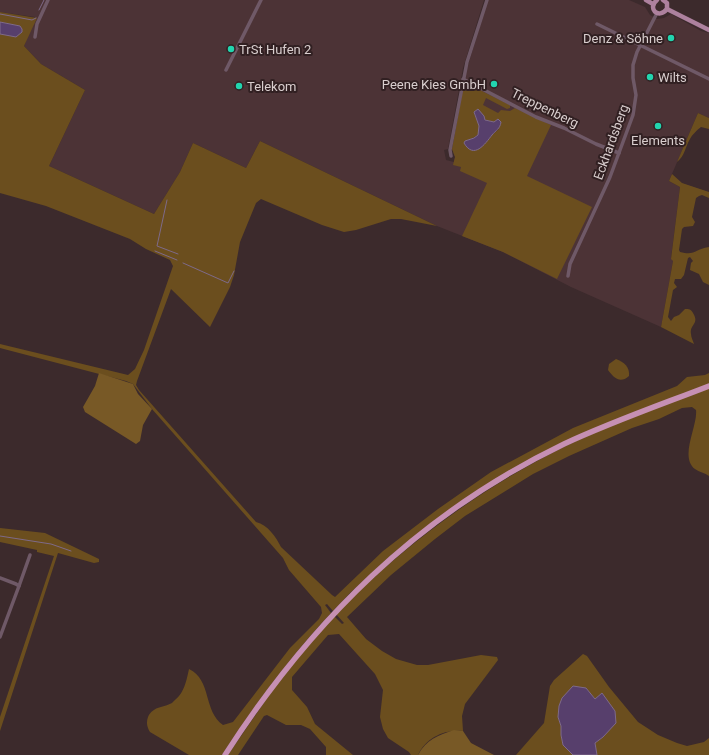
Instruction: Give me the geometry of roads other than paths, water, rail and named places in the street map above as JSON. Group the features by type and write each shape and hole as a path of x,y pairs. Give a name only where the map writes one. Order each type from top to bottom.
{"highway":[{"path":"225,755 258,705 305,645 352,595 417,537 479,492 546,454 605,426 709,386"}],"main road":[{"path":"646,0 655,2 653,8 657,13 664,13 667,9"},
{"path":"664,0 667,5 667,9"},
{"path":"667,9 709,30"}],"street":[{"path":"34,37 37,24 48,0"},
{"path":"226,70 260,1 254,0"},
{"path":"451,156 450,150 463,79 486,0"},
{"name":"Eckhardsberg","path":"568,276 570,264 602,195 635,108 636,95 633,78 634,65 641,46 657,13"},
{"path":"597,24 709,79"},
{"name":"Treppenberg","path":"463,79 536,117 619,153"},
{"path":"0,637 2,626 30,555"},
{"path":"0,578 19,586"}],"waterway":[{"path":"39,10 44,0"},
{"path":"0,14 32,20 36,18"},
{"path":"167,200 157,246 178,254"},
{"path":"155,251 177,260"},
{"path":"183,263 228,283 234,271"},
{"path":"0,536 51,544 71,551"}],"place":[{"name":"Denz & Söhne","path":"671,38"},
{"name":"TrSt Hufen 2","path":"231,49"},
{"name":"Wilts","path":"650,77"},
{"name":"Peene Kies GmbH","path":"494,84"},
{"name":"Telekom","path":"239,86"},
{"name":"Elements","path":"658,126"}]}
